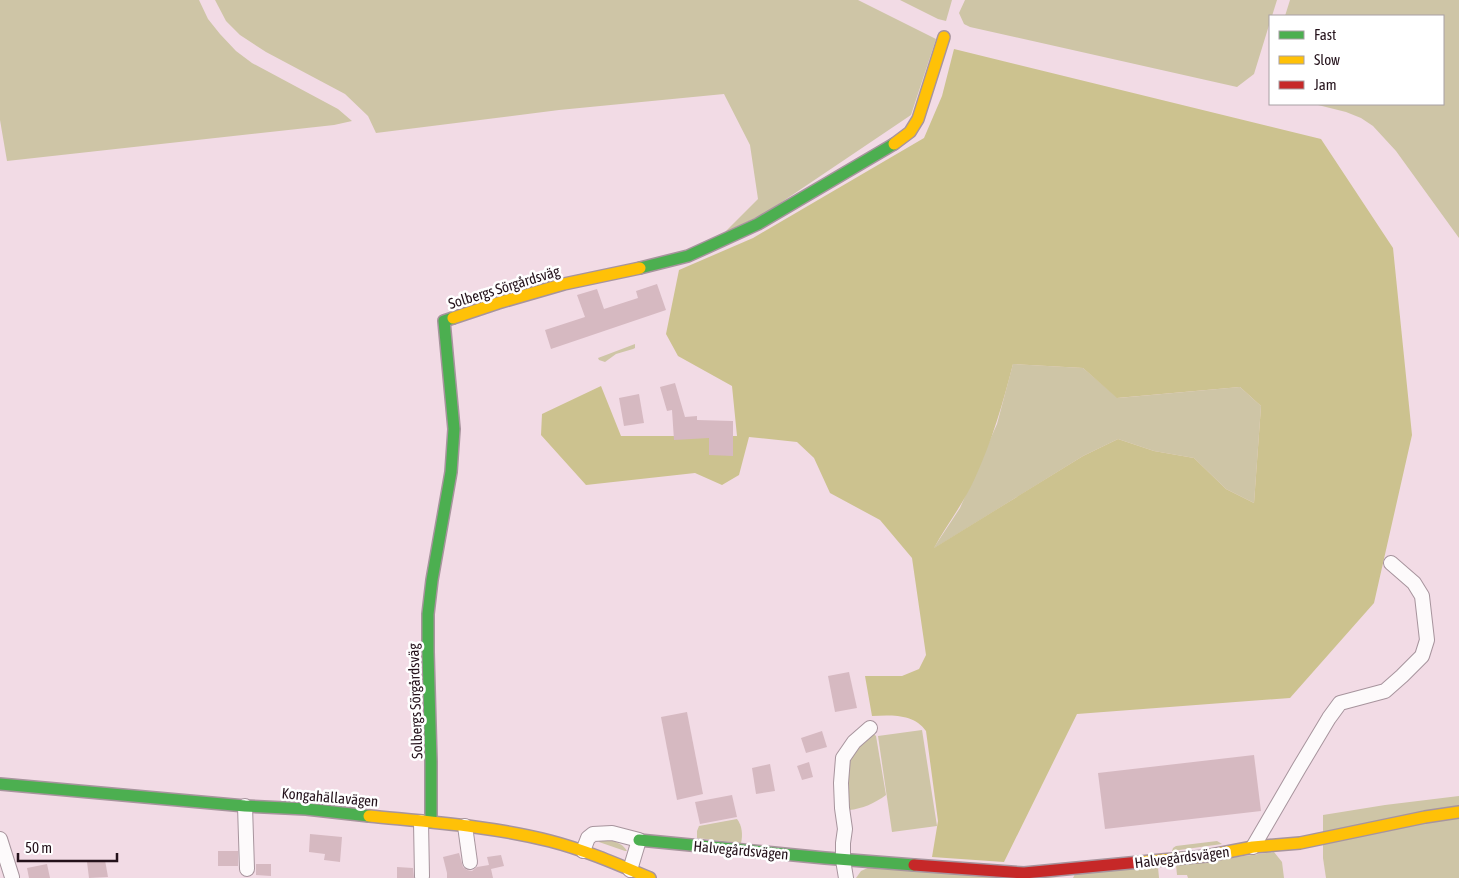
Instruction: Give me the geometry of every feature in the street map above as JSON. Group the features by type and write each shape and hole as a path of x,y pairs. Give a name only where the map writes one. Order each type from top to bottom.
{"street":[{"name":"Solbergs Sörgårdsväg","path":"426,822 432,766 428,652 429,610 454,444 444,321 564,284 688,256 758,224 897,142 910,132 918,119 944,37"},
{"path":"1253,847 1329,718 1340,703 1385,691 1422,656 1427,640 1422,596 1414,583 1391,563"},
{"path":"846,878 843,860 845,829 841,783 843,758 854,742 870,728"},
{"name":"Kongahällavägen","path":"0,784 245,806 306,809 465,826 526,835 551,841 650,878"},
{"path":"245,806 247,869"},
{"name":"Halvegårdsvägen","path":"583,852 588,838 593,834 612,833 639,840 843,860 1024,873 1206,856 1253,847 1300,843 1425,817 1459,812"},
{"path":"422,876 426,822"},
{"path":"465,826 470,862"},
{"path":"0,839 12,877"},
{"path":"630,870 639,840"}],"shaded area":[{"path":"0,0 199,0 208,19 236,51 252,63 338,109 352,121 334,125 7,161 0,120"},
{"path":"215,0 858,0 936,39 911,115 764,214 725,232 758,199 750,145 724,94 559,110 376,133 368,116 345,94 266,52 240,35 226,21"},
{"path":"900,0 952,0 946,21 938,19"},
{"path":"965,0 1277,0 1272,15 1269,15 1269,25 1254,74 1237,87 970,27 964,24 959,13"},
{"path":"1290,0 1459,0 1459,238 1396,151 1373,126 1361,118 1346,112 1318,105 1444,105 1444,15 1285,15"},
{"path":"954,49 1321,139 1393,248 1412,435 1374,603 1290,698 1077,714 1004,862 932,857 938,821 926,731 915,721 902,717 872,716 865,676 902,676 919,669 926,655 912,558 880,520 830,493 814,458 797,442 749,437 739,475 722,485 695,473 586,485 541,435 542,414 601,386 621,436 737,436 732,386 678,356 666,334 679,270 753,238 924,138 942,96","holes":["1013,364 1083,368 1117,398 1240,387 1261,406 1254,503 1226,489 1194,458 1154,451 1118,439 1083,456 934,548 966,496 981,464 997,422"]},
{"path":"635,344 635,348 616,354 605,362 598,358"},
{"path":"1013,364 1083,368 1118,398 1240,387 1261,406 1254,503 1226,489 1194,458 1154,451 1118,439 1083,456 933,549 960,508 997,424"},
{"path":"922,730 937,826 892,832 878,736"},
{"path":"874,734 876,736 886,795 868,805 849,810 845,794 850,756 858,746"},
{"path":"1459,796 1459,878 1326,878 1323,858 1323,815"},
{"path":"737,819 742,830 741,843 697,838 699,826"},
{"path":"600,840 615,842 622,845 627,851 599,842"},
{"path":"1217,841 1222,844 1172,851 1176,846"},
{"path":"1274,852 1282,862 1284,878 1188,878 1187,875 1177,875 1176,865"},
{"path":"872,866 1059,878 856,878 861,871"},
{"path":"1158,867 1159,878 1073,878 1075,874"}],"building":[{"path":"657,284 666,310 551,349 545,330 585,317 577,295 597,289 604,309 638,298 636,291"},
{"path":"675,383 685,417 697,416 697,420 733,421 733,456 709,455 709,438 674,440 672,410 667,411 660,387"},
{"path":"639,394 644,423 624,426 619,398"},
{"path":"849,672 857,708 835,712 828,676"},
{"path":"687,712 703,794 677,800 661,717"},
{"path":"822,731 827,747 806,753 801,738"},
{"path":"1254,755 1261,811 1105,829 1098,773"},
{"path":"809,762 813,777 802,780 797,766"},
{"path":"770,764 775,791 756,794 752,768"},
{"path":"732,795 737,817 700,824 695,802"},
{"path":"310,834 342,837 340,862 324,860 325,854 309,852"},
{"path":"218,851 238,851 238,866 218,866"},
{"path":"459,853 463,867 467,870 472,871 477,867 489,865 487,857 501,855 504,866 491,869 493,878 447,878 443,857"},
{"path":"105,860 108,877 89,878 87,862"},
{"path":"47,864 50,878 29,878 27,868"},
{"path":"256,864 271,864 271,876 256,875"},
{"path":"397,867 413,868 414,878 397,878"}],"traffic: fast":[{"path":"640,268 688,256 758,224 894,144"},
{"path":"431,822 428,614 451,472 454,429 444,321 453,318"},
{"path":"0,784 245,806 306,809 369,816"},
{"path":"639,840 914,865"}],"traffic: slow":[{"path":"894,144 910,132 918,119 944,37"},
{"path":"453,318 564,284 640,268"},
{"path":"1140,862 1206,856 1253,847 1300,843 1425,817 1459,812"},
{"path":"369,816 460,825 528,836 576,849 650,878"}],"traffic: jam":[{"path":"914,865 1024,873 1140,862"}]}
